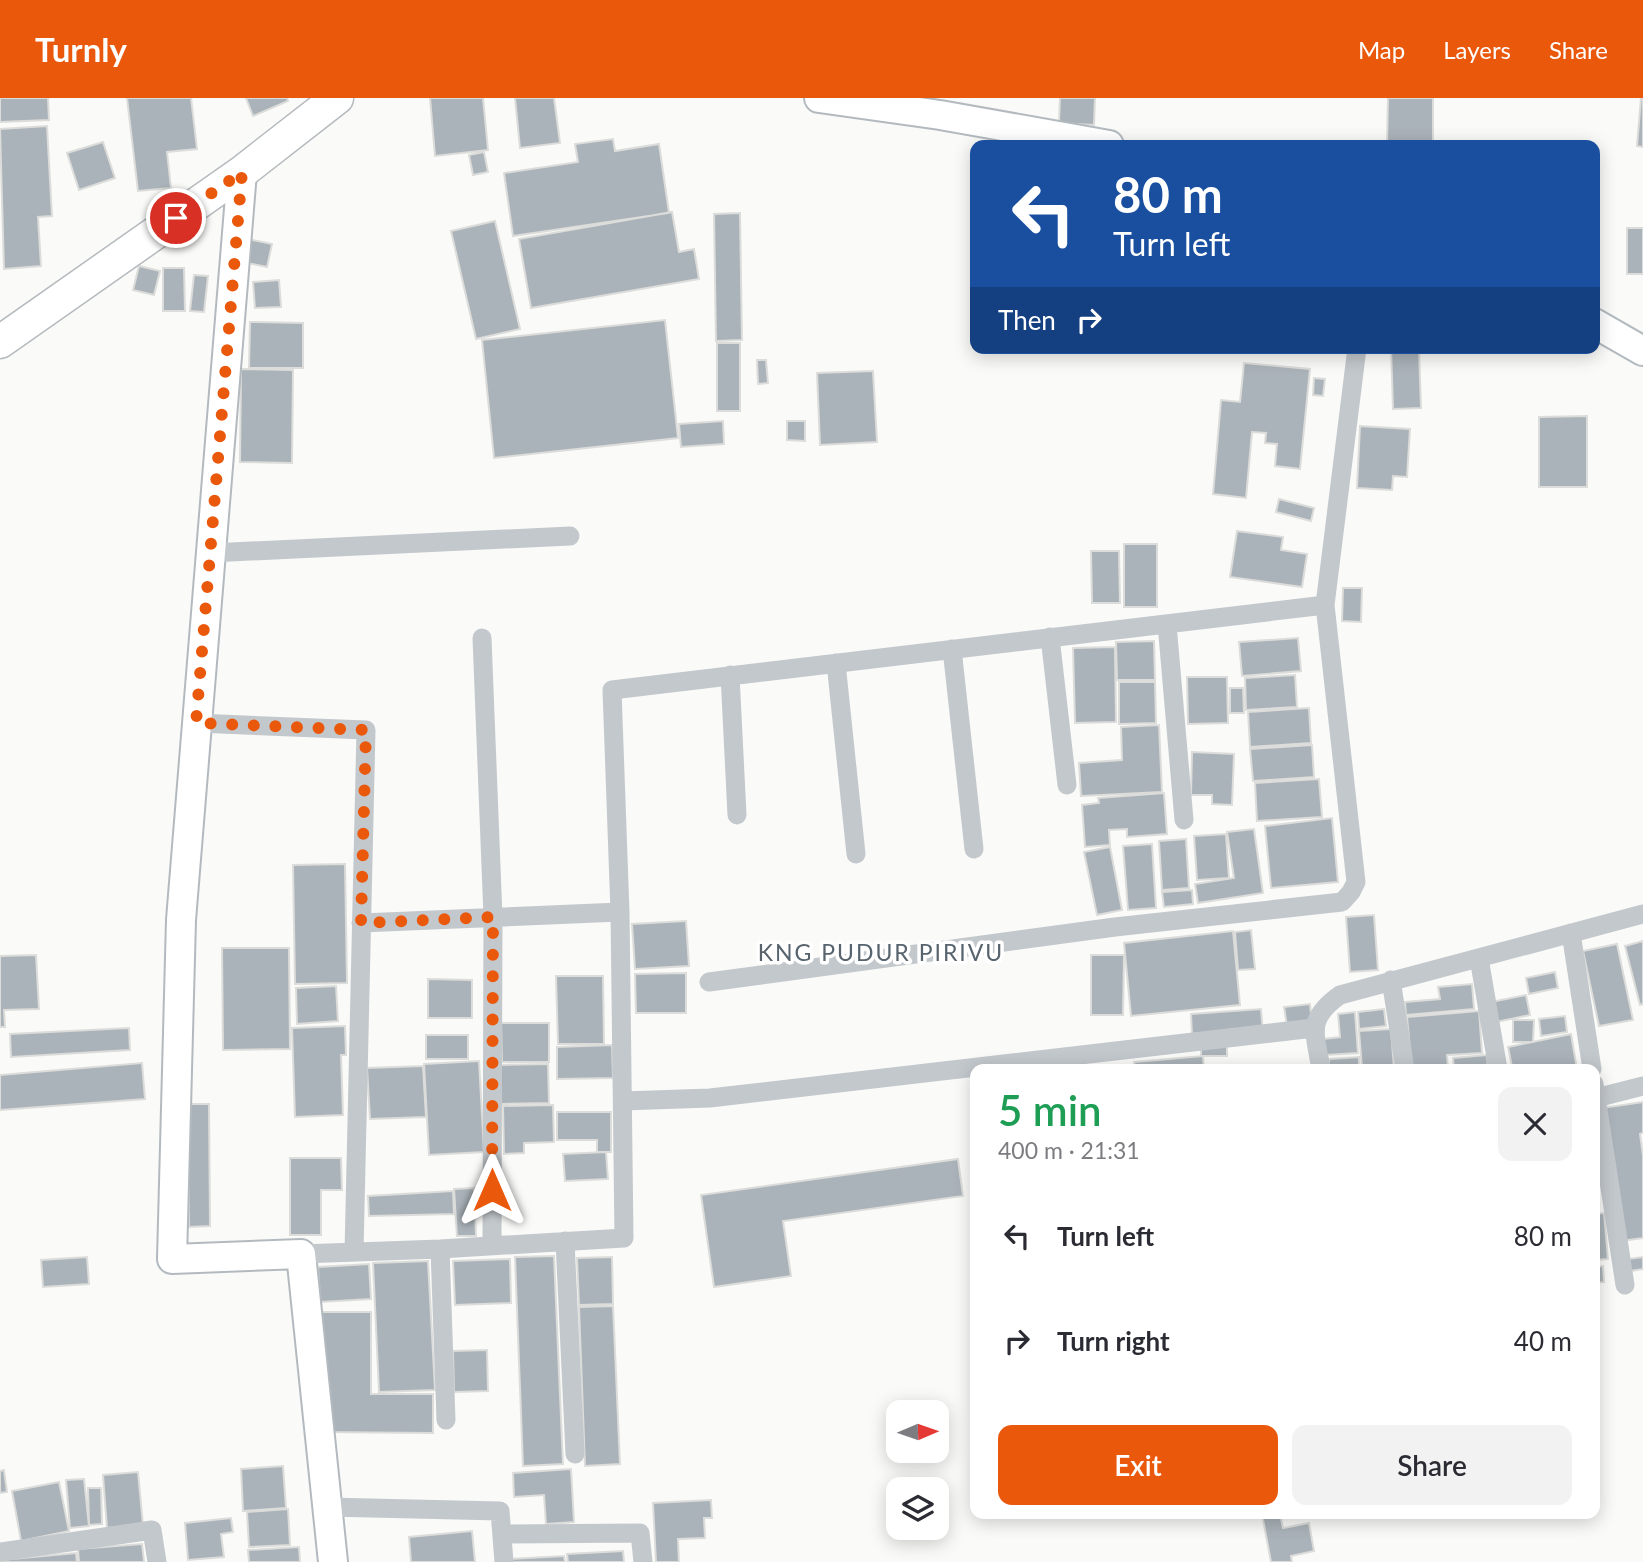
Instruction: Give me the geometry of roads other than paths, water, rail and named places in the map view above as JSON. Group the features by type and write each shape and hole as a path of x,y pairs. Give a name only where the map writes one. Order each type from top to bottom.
{"main road":[{"path":"0,342 242,172 337,98"}],"street":[{"path":"819,98 940,115 1081,140"},
{"path":"242,172 181,920 172,1259 440,1250 624,1238 620,912 612,690 1325,605"},
{"path":"1600,326 1643,351"},
{"path":"709,982 1115,927 1342,902 1356,882 1325,605 1356,354"},
{"path":"210,553 570,536"},
{"path":"1167,624 1184,820"},
{"path":"1049,637 1067,785"},
{"path":"482,638 493,917 492,1245"},
{"path":"952,649 974,849"},
{"path":"835,663 856,854"},
{"path":"730,675 737,815"},
{"path":"196,723 366,730 354,1252"},
{"path":"361,923 620,912"},
{"path":"1320,1064 1314,1028 1322,1008 1340,995 1643,914"},
{"path":"1571,933 1591,1064"},
{"path":"1479,958 1497,1064"},
{"path":"1391,980 1404,1064"},
{"path":"1003,1064 1314,1028"},
{"path":"623,1101 710,1098 970,1068"},
{"path":"1600,1090 1643,1086"},
{"path":"1600,1123 1625,1285"},
{"path":"565,1241 575,1454"},
{"path":"440,1250 446,1420"},
{"path":"300,1254 333,1562"},
{"path":"327,1507 500,1511 504,1562"},
{"path":"0,1552 152,1530 158,1562"},
{"path":"502,1534 640,1533 643,1562"}],"district":[{"name":"KNG PUDUR PIRIVU","path":"881,952"}]}
